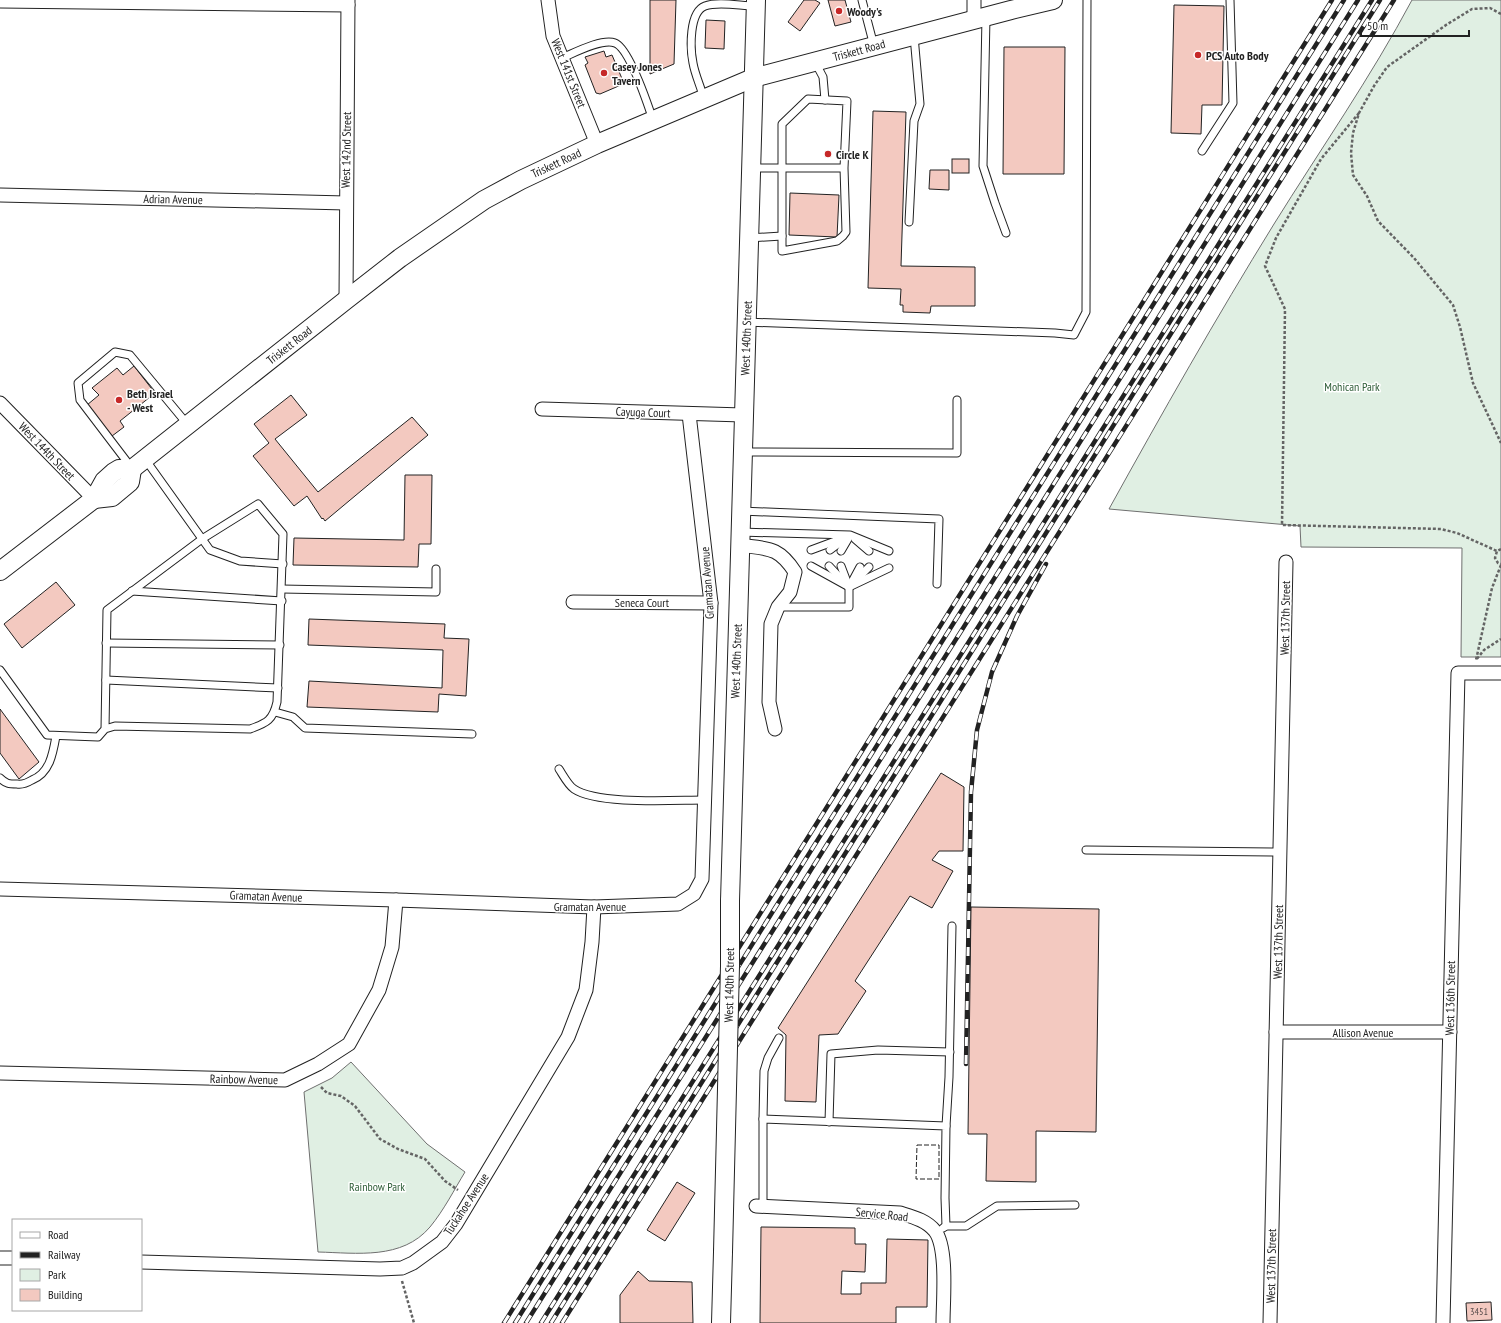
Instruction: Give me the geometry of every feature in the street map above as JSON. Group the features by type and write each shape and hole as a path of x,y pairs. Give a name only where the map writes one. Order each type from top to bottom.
{"main road":[{"name":"Triskett Road","path":"0,571 94,500 104,481 119,469 139,464 400,258 484,200 521,180 597,144 753,78 1053,0"},
{"name":"West 140th Street","path":"721,1323 740,511 755,3"}],"street":[{"name":"West 141st Street","path":"548,0 553,36 597,144"},
{"path":"974,0 980,18"},
{"path":"0,1 348,3"},
{"name":"West 142nd Street","path":"346,300 348,3"},
{"name":"Adrian Avenue","path":"0,195 346,203"},
{"name":"West 144th Street","path":"0,403 94,500"},
{"name":"Cayuga Court","path":"542,409 689,414 743,414"},
{"name":"Gramatan Avenue","path":"0,889 594,907 678,904 694,894 702,879 711,603 689,414"},
{"path":"740,539 773,549 788,561 795,572 790,592 778,607 771,624 769,702 775,729"},
{"name":"West 137th Street","path":"1270,1323 1286,562"},
{"name":"Seneca Court","path":"573,602 711,603"},
{"name":"West 136th Street","path":"1442,1323 1458,673 1501,673"},
{"name":"Rainbow Avenue","path":"0,1073 285,1080 318,1064 349,1044 379,990 392,947 396,900"},
{"name":"Tuckahoe Avenue","path":"142,1262 380,1269 402,1268 413,1263 442,1242 456,1224 568,1037 586,990 592,942 594,907"},
{"name":"Allison Avenue","path":"1276,1032 1450,1032"},
{"name":"Service Road","path":"759,1206 900,1213 921,1219 941,1229"},
{"path":"941,1229 943,1253 943,1323"},
{"path":"0,1258 12,1258"}],"lane":[{"path":"862,0 874,46"},
{"path":"746,322 1055,333 1074,335 1086,312 1087,0"},
{"path":"1202,151 1233,104 1230,0"},
{"path":"704,99 693,64 691,49 695,17 699,10 706,6 755,3"},
{"path":"980,18 983,166 1006,233"},
{"path":"909,222 914,121 920,104 914,36"},
{"path":"562,58 585,48 607,42 616,43 626,53 654,120"},
{"path":"815,62 823,76 825,100"},
{"path":"808,99 825,100 847,101 844,168 846,232 837,241 782,251 782,124 808,99"},
{"path":"750,168 844,168"},
{"path":"748,238 782,236"},
{"path":"188,425 130,355 116,352 78,383 80,400 139,464 210,550 240,561 283,564"},
{"path":"742,452 957,453 957,400"},
{"path":"0,670 47,735 98,737 105,729 115,726 250,729 264,724 275,712 278,688 283,534 258,504 202,539 107,610 105,729"},
{"path":"740,511 938,519 936,584"},
{"path":"740,539 850,535 889,551"},
{"path":"811,550 850,535"},
{"path":"819,550 850,535"},
{"path":"830,550 850,535"},
{"path":"841,550 850,535"},
{"path":"850,535 860,551"},
{"path":"850,535 878,551"},
{"path":"850,535 869,551"},
{"path":"811,566 849,587"},
{"path":"819,566 849,587"},
{"path":"829,566 849,587"},
{"path":"778,607 849,607 849,587 841,566"},
{"path":"849,587 860,567"},
{"path":"849,587 869,567"},
{"path":"849,587 878,567"},
{"path":"849,587 888,568"},
{"path":"282,589 436,592 436,569"},
{"path":"132,591 282,601"},
{"path":"106,643 280,645"},
{"path":"106,680 278,688"},
{"path":"275,712 293,717 305,728 472,734"},
{"path":"0,778 5,783 22,784 39,777 46,768 52,756 56,736"},
{"path":"559,769 572,788 585,794 603,798 704,800"},
{"path":"1086,850 1280,852"},
{"path":"952,926 950,1052 946,1126 945,1198 941,1229 966,1226 997,1206 1075,1205"},
{"path":"759,1206 764,1071 768,1058 779,1038"},
{"path":"829,1122 831,1054 878,1050 950,1052"},
{"path":"763,1119 946,1126"}],"path":[{"path":"1497,552 1457,533 1441,529 1282,525 1285,309 1265,266 1276,238 1321,159 1359,113 1386,67 1472,9 1490,8 1501,14"},
{"path":"1359,113 1353,133 1351,153 1353,175 1367,196 1378,221 1414,258 1453,305 1460,327 1473,383 1501,443"},
{"path":"1501,549 1497,552 1495,558 1501,565 1492,588 1476,660 1484,650 1501,639"},
{"path":"321,1087 327,1093 341,1096 355,1106 380,1139 398,1149 425,1159 445,1181 458,1190"},
{"path":"402,1281 414,1323"}],"green space":[{"name":"Mohican Park","path":"1412,0 1501,0 1501,657 1461,657 1462,548 1301,547 1300,526 1109,509 1169,401 1231,295 1274,224 1380,57"},
{"name":"Rainbow Park","path":"351,1062 427,1144 465,1172 435,1220 419,1238 393,1250 363,1253 318,1252 304,1092 332,1078"}],"building":[{"path":"650,0 676,0 674,64 650,74"},
{"path":"804,0 815,0 820,3 800,31 788,22"},
{"name":"Woody's","path":"828,0 845,0 851,22 835,26"},
{"name":"PCS Auto Body","path":"1174,5 1224,6 1222,105 1202,105 1201,134 1171,133"},
{"path":"706,20 725,21 724,49 705,48"},
{"path":"1004,47 1065,47 1064,174 1003,174"},
{"name":"Casey Jones Tavern","path":"604,51 606,57 612,55 623,81 621,85 600,94 596,93 585,65 588,63 585,57"},
{"path":"873,111 906,112 901,266 975,267 975,306 931,306 930,313 903,312 903,305 900,305 901,289 868,288"},
{"path":"952,159 969,159 969,173 952,173"},
{"path":"930,170 949,170 949,190 929,189"},
{"path":"790,193 839,195 837,237 789,235"},
{"name":"Beth Israel - West","path":"134,366 155,393 120,421 124,427 112,436 87,405 99,395 92,388 117,368 123,375"},
{"path":"291,395 307,415 275,439 318,492 412,417 428,435 325,521 323,518 322,519 307,496 294,506 253,456 269,443 254,424"},
{"path":"405,475 432,475 431,544 419,544 418,567 293,565 294,538 404,540"},
{"path":"56,582 75,605 22,648 4,624"},
{"path":"309,619 445,624 444,638 469,639 466,696 439,694 438,712 307,707 309,681 442,688 443,650 308,645"},
{"path":"0,709 39,762 19,779 0,753"},
{"path":"941,773 964,787 963,851 939,851 932,860 953,871 932,908 910,896 855,981 866,991 838,1034 819,1035 816,1102 785,1101 786,1035 778,1028"},
{"path":"971,907 1099,909 1096,1132 1036,1131 1036,1182 986,1181 987,1134 968,1134"},
{"path":"677,1182 695,1193 665,1241 647,1230"},
{"path":"761,1227 855,1228 855,1244 866,1244 865,1272 842,1271 841,1294 861,1294 861,1283 886,1283 887,1239 928,1240 927,1307 896,1307 896,1323 760,1323"},
{"path":"638,1271 649,1281 692,1282 693,1323 620,1323 620,1295"},
{"path":"1491,1302 1492,1320 1467,1321 1466,1303"}],"railway":[{"path":"504,1323 1332,0"},
{"path":"515,1323 1344,0"},
{"path":"526,1323 1358,0"},
{"path":"541,1323 1372,0"},
{"path":"551,1323 1380,0"},
{"path":"562,1323 1394,0"},
{"path":"966,1064 971,792 977,730 992,672 1017,616 1046,564"}],"fence":[{"path":"917,1145 939,1145 939,1179 916,1179 917,1145"}],"place":[{"name":"Woody's","path":"839,11"},
{"name":"PCS Auto Body","path":"1198,55"},
{"name":"Casey Jones Tavern","path":"604,73"},
{"name":"Circle K","path":"828,154"},
{"name":"Beth Israel - West","path":"119,400"}]}
